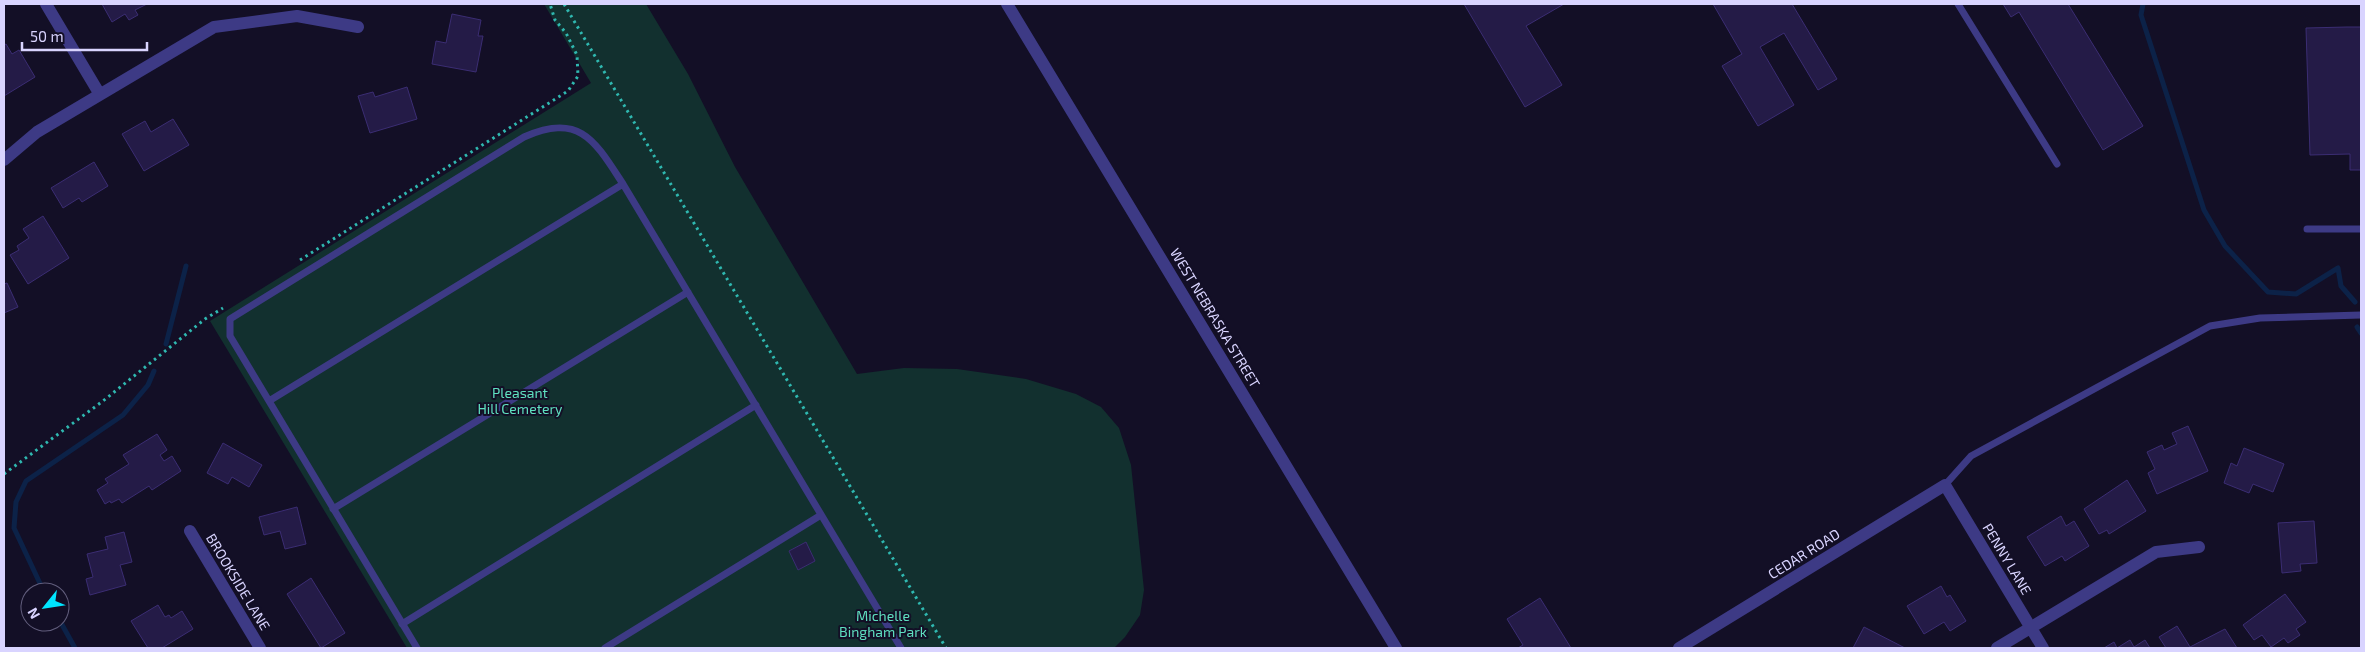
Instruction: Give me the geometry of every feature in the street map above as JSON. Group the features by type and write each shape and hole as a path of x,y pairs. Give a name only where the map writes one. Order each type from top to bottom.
{"street":[{"path":"46,4 99,93"},
{"name":"WEST NEBRASKA STREET","path":"1007,4 1396,648"},
{"path":"4,160 37,132 99,93 214,28 297,16 358,26"},
{"name":"PENNY LANE","path":"1945,485 2043,648"},
{"name":"CEDAR ROAD","path":"1679,648 1945,485"},
{"name":"BROOKSIDE LANE","path":"190,531 260,648"},
{"path":"1997,648 2030,626 2156,552 2199,547"}],"lane":[{"path":"1958,4 2057,164"},
{"path":"417,648 230,336 230,319 515,142 539,130 567,127 578,130 590,137 600,148 901,648"},
{"path":"269,401 623,184"},
{"path":"2307,229 2361,229"},
{"path":"334,509 688,292"},
{"path":"1945,485 1972,456 2210,326 2260,318 2361,315"},
{"path":"402,624 756,405"},
{"path":"605,648 821,515"}],"path":[{"path":"296,263 568,91 578,76 577,55 566,33 555,20 550,4"},
{"path":"564,4 946,648"},
{"path":"4,474 103,401 204,319 229,304"}],"green space":[{"name":"Pleasant Hill Cemetery","path":"544,4 646,4 688,74 735,167 857,374 904,368 957,369 1026,379 1076,394 1101,407 1119,428 1131,465 1144,590 1140,615 1125,637 1114,648 407,648 210,321 591,83"}],"building":[{"path":"102,4 147,4 135,10 138,15 129,20 125,14 112,22"},
{"path":"1464,4 1564,4 1526,26 1562,85 1525,107"},
{"path":"1713,4 1792,4 1837,79 1818,90 1784,33 1760,47 1794,105 1758,126 1722,66 1742,54"},
{"path":"2003,4 2068,4 2143,126 2103,150 2019,12 2011,17"},
{"path":"452,14 481,20 478,36 483,36 476,72 432,64 436,41 446,43"},
{"path":"2361,27 2361,170 2350,170 2350,154 2310,155 2306,28"},
{"path":"6,44 12,54 19,50 35,77 4,96 4,45"},
{"path":"407,87 417,119 370,133 358,96 373,92 375,97"},
{"path":"173,119 189,145 144,171 122,134 145,121 151,132"},
{"path":"94,162 108,186 82,202 79,198 63,208 51,188"},
{"path":"43,216 69,258 28,284 10,255 19,250 17,246 29,238 23,229"},
{"path":"7,283 18,307 4,313 4,284"},
{"path":"2188,426 2208,471 2157,494 2148,473 2155,469 2147,452 2162,445 2164,450 2177,444 2172,433"},
{"path":"157,434 167,450 160,455 164,461 172,456 181,471 152,490 149,486 122,503 119,499 105,504 97,490 108,483 105,479 129,464 123,455"},
{"path":"223,443 262,465 249,487 232,477 228,484 207,473"},
{"path":"2244,448 2284,464 2273,492 2253,484 2249,493 2224,483 2231,463 2237,466"},
{"path":"2127,480 2146,511 2109,534 2107,530 2099,534 2084,509"},
{"path":"297,507 306,544 285,549 280,531 264,535 259,517"},
{"path":"2061,516 2066,526 2074,521 2089,546 2065,561 2062,556 2045,566 2027,537"},
{"path":"2314,521 2317,563 2300,564 2301,571 2282,573 2278,523"},
{"path":"124,532 132,562 120,565 126,585 90,595 86,579 93,577 87,554 108,549 105,537"},
{"path":"806,542 815,561 798,570 789,551"},
{"path":"311,578 345,633 321,648 287,594"},
{"path":"1941,586 1947,597 1950,595 1966,621 1950,631 1944,622 1924,634 1907,606"},
{"path":"2285,594 2306,622 2296,629 2300,635 2288,643 2284,638 2271,647 2262,635 2254,640 2243,625"},
{"path":"1540,598 1571,648 1518,648 1523,645 1507,619"},
{"path":"158,605 165,617 169,615 171,618 182,611 193,629 162,648 148,648 131,621"},
{"path":"2177,626 2190,647 2225,629 2237,648 2166,648 2159,637"},
{"path":"1864,627 1905,648 1853,648"},
{"path":"2130,640 2134,647 2145,640 2150,648 2117,648"},
{"path":"2114,642 2117,648 2104,648"}],"waterway":[{"path":"2143,4 2141,15 2204,210 2225,246 2268,292 2296,294 2338,268 2341,286 2355,302"},
{"path":"166,344 186,266"},
{"path":"2357,327 2361,333"},
{"path":"39,582 14,528 16,502 26,481 123,415 148,385 154,371"},
{"path":"66,632 75,648"}],"park label":[{"name":"Michelle Bingham Park","path":"883,624"}]}
